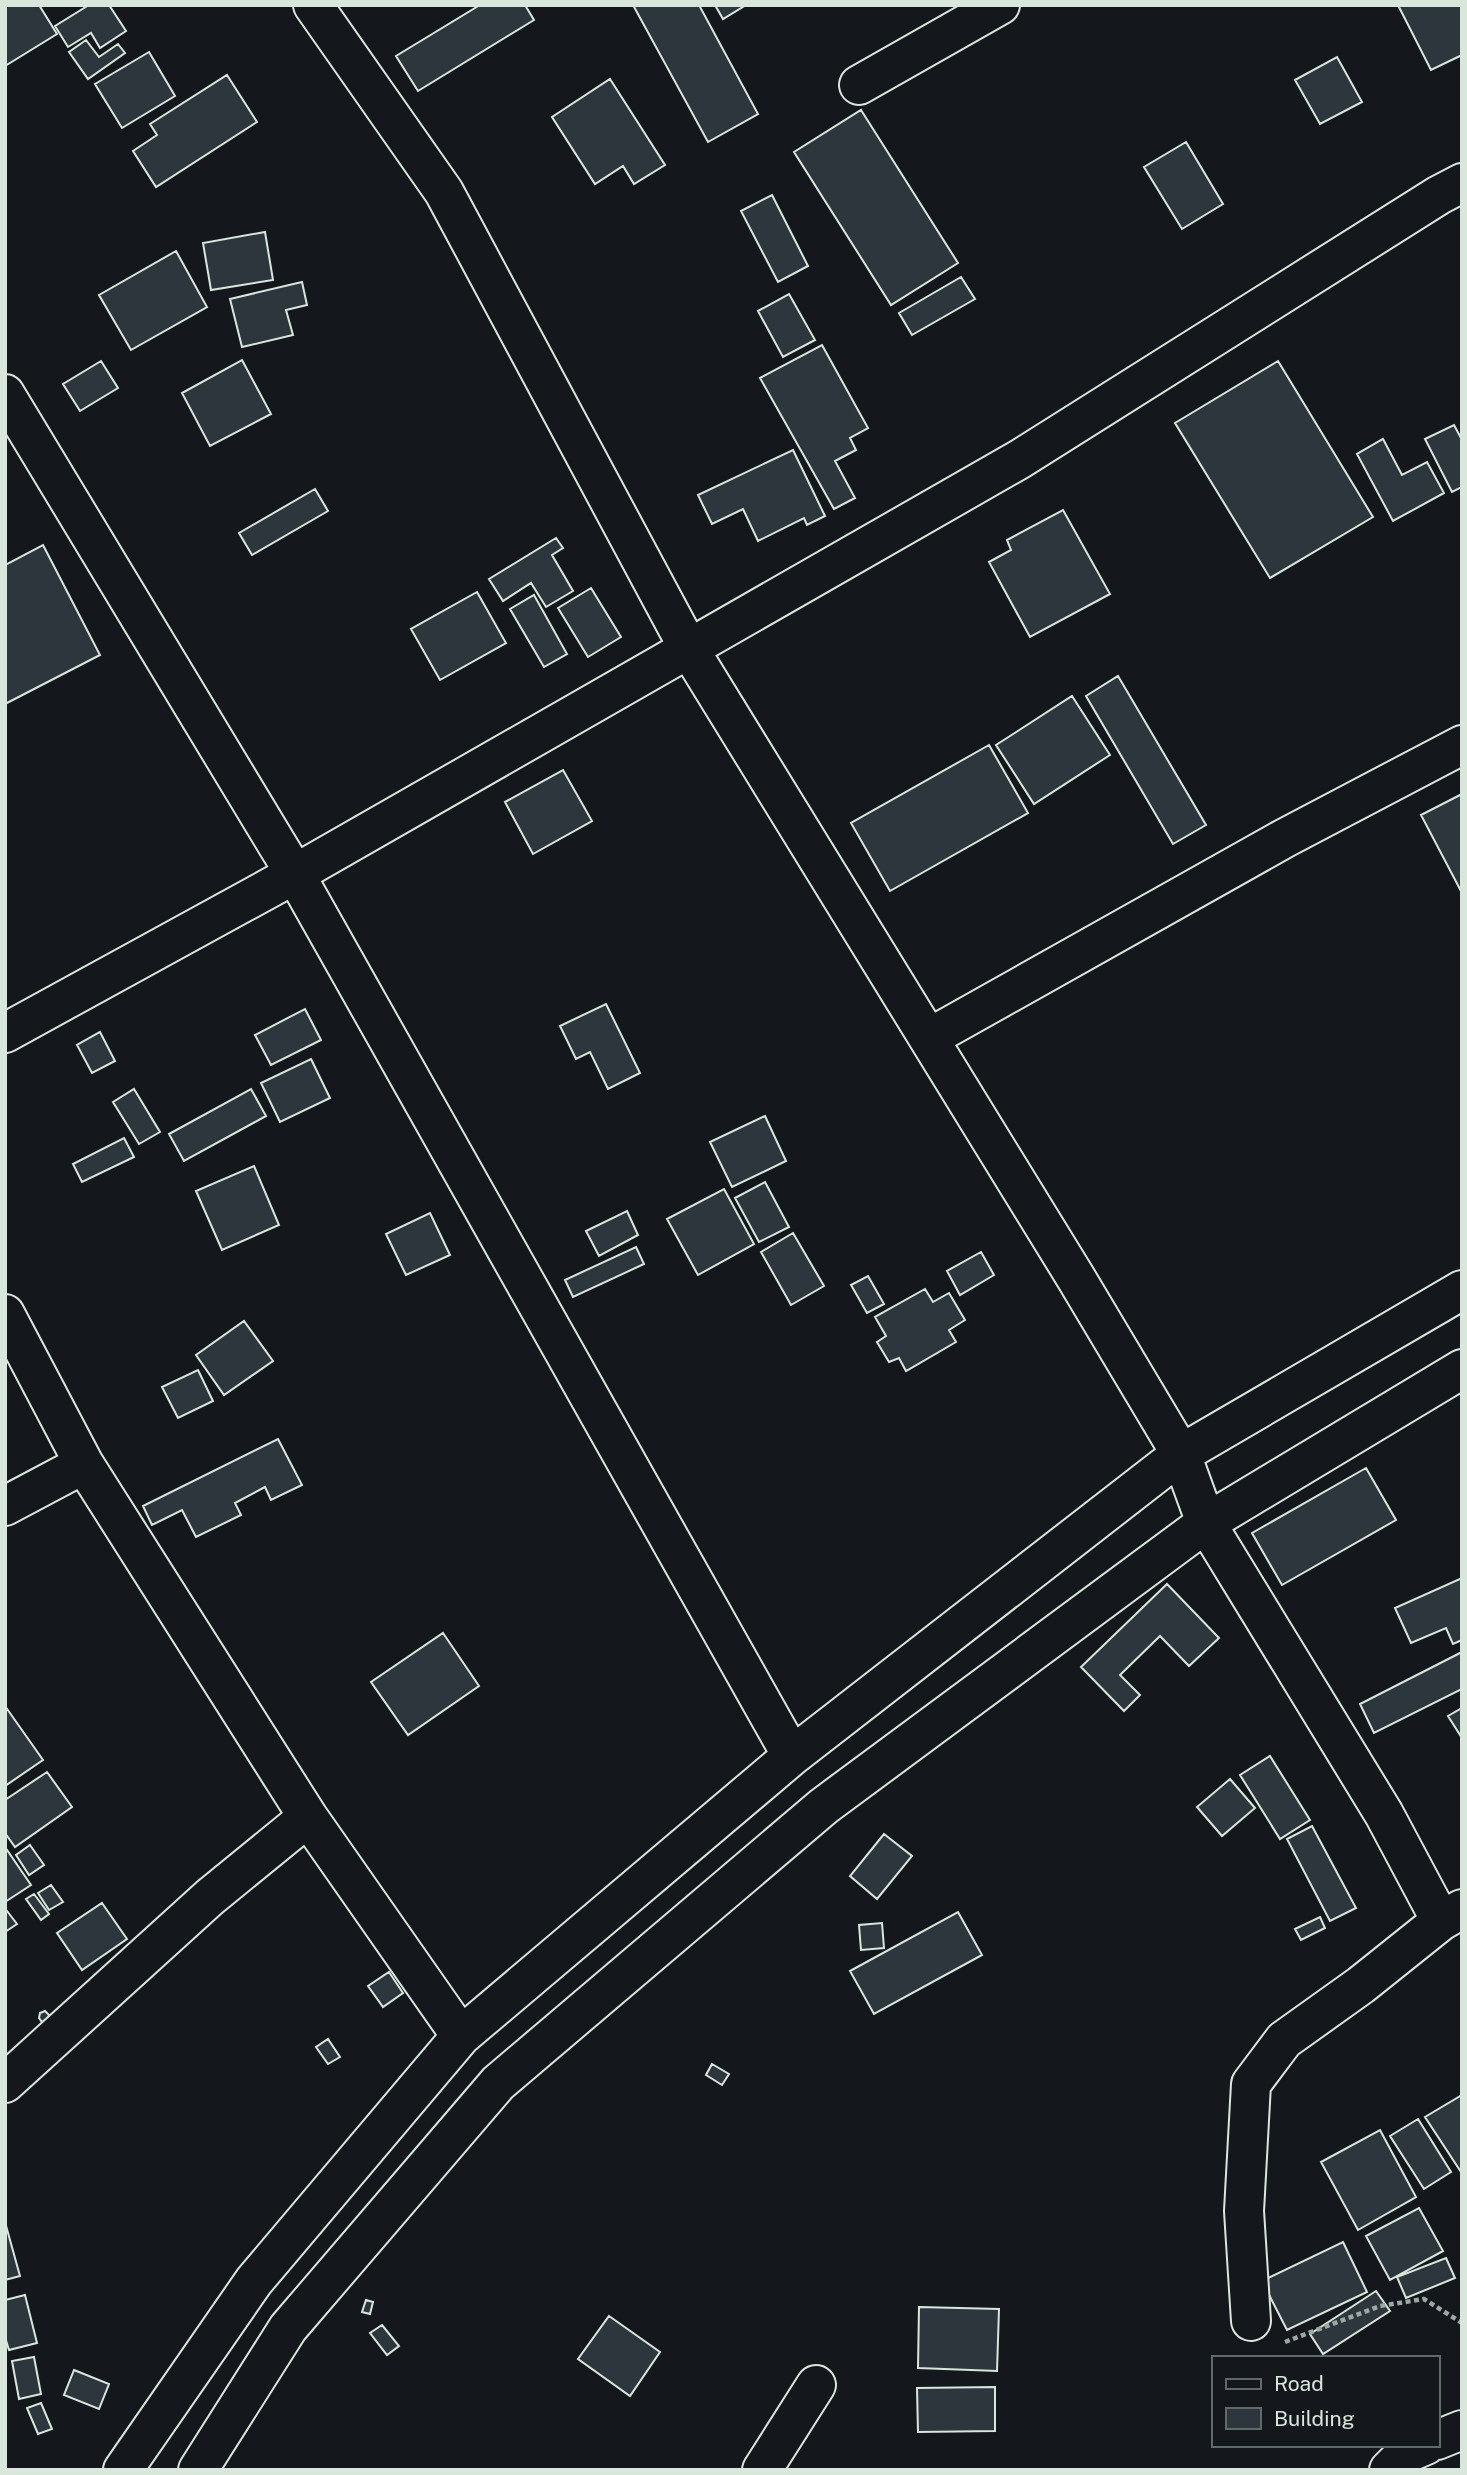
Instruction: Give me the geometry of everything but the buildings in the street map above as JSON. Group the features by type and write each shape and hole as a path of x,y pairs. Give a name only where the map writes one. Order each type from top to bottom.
{"street":[{"path":"313,5 444,192 689,649 1181,1454 1206,1523 1384,1814 1452,1915 1362,1985 1284,2040 1251,2084 1244,2211 1251,2320"},
{"path":"859,85 1000,5"},
{"path":"5,1033 295,874 1020,460 1438,195 1462,183"},
{"path":"5,394 295,874 792,1756"},
{"path":"929,1038 1285,838 1462,745"},
{"path":"96,2470 127,2464 254,2281 461,2036 792,1756 1181,1454 1462,1290"},
{"path":"5,1314 84,1464 308,1817 461,2036"},
{"path":"198,2470 289,2328 498,2083 824,1806 1206,1523 1462,1369"},
{"path":"5,1506 84,1464"},
{"path":"5,2083 210,1897 308,1817"},
{"path":"762,2470 816,2385"},
{"path":"1439,2439 1462,2430"},
{"path":"1389,2470 1405,2454 1421,2447"}],"path":[{"path":"1251,2320 1268,2348 1380,2306 1424,2299 1462,2323"}]}
